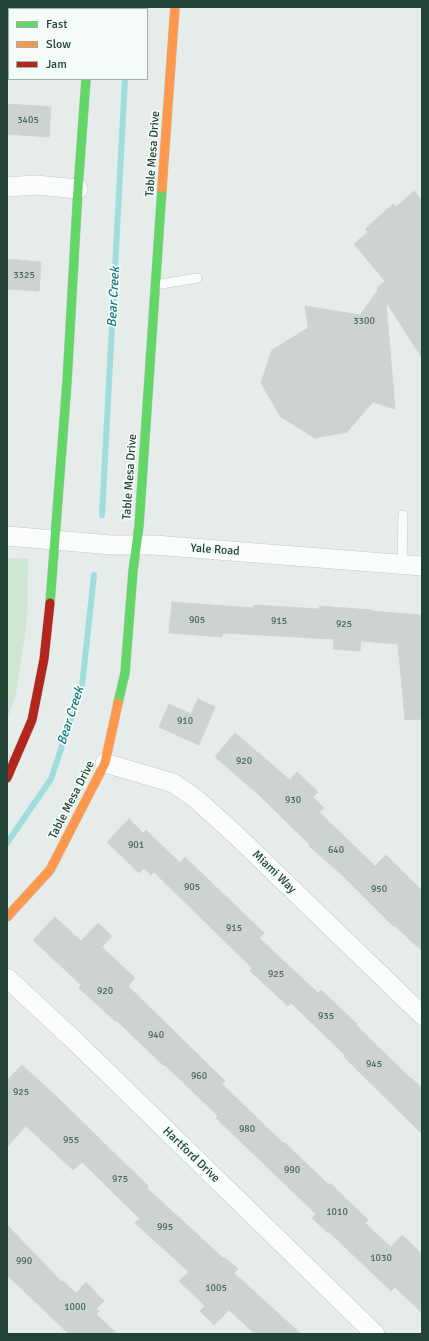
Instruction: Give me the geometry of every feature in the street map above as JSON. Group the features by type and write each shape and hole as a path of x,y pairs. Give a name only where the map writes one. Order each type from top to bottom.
{"street":[{"name":"Table Mesa Drive","path":"7,917 50,870 105,763 125,673 133,571 137,545 175,7"},
{"path":"7,778 32,720 44,659 67,382 86,80"},
{"path":"7,187 35,185 78,189"},
{"name":"Yale Road","path":"7,536 112,545 137,545 422,566"},
{"name":"Miami Way","path":"105,763 173,783 195,798 237,836 422,1015"},
{"name":"Hartford Drive","path":"7,978 76,1042 375,1334"}],"lane":[{"path":"156,285 197,278"},
{"path":"402,564 403,515"}],"green space":[{"path":"7,558 28,559 27,621 16,694 7,719"}],"building":[{"path":"7,104 51,107 49,137 7,134"},
{"path":"414,191 422,200 422,358 386,302 395,409 373,402 347,432 315,438 281,417 261,383 272,350 308,328 305,306 360,315 378,290 377,288 385,281 354,244 368,232 365,229 393,204 396,207"},
{"path":"7,259 41,262 39,291 7,289"},
{"path":"172,602 254,608 254,605 319,609 320,606 422,615 422,719 405,720 398,644 361,641 360,651 333,649 334,639 223,633 222,637 169,633"},
{"path":"198,699 215,707 199,745 159,727 169,704 191,714"},
{"path":"235,733 290,780 297,772 318,792 313,797 324,808 319,812 375,866 386,855 422,891 422,951 394,925 393,926 343,876 309,846 310,845 258,794 215,757"},
{"path":"129,819 143,833 146,830 180,863 185,857 264,933 259,938 318,993 321,990 422,1088 422,1134 344,1057 345,1055 291,1003 288,1006 250,971 252,968 154,872 151,875 144,868 139,873 107,842"},
{"path":"55,917 81,941 98,923 112,936 102,947 135,978 128,986 225,1081 222,1084 283,1143 284,1142 329,1185 330,1183 368,1220 365,1223 391,1247 402,1235 422,1254 422,1313 395,1287 391,1291 329,1232 328,1233 312,1218 316,1214 216,1118 218,1116 165,1065 164,1066 117,1021 116,1022 79,988 81,985 33,940"},
{"path":"22,1065 55,1095 148,1186 147,1188 223,1258 224,1257 238,1269 234,1273 301,1334 255,1334 229,1310 214,1325 200,1311 205,1306 179,1281 189,1272 135,1223 140,1219 82,1162 73,1170 26,1126 7,1147 7,1080"},
{"path":"7,1225 62,1282 63,1281 76,1293 86,1282 104,1301 96,1309 99,1311 96,1314 117,1334 69,1334 7,1275"}],"waterway":[{"name":"Bear Creek","path":"102,515 125,80"},
{"name":"Bear Creek","path":"7,843 51,779 82,686 94,575"}],"traffic: fast":[{"path":"50,603 67,382 86,80"},
{"path":"118,703 125,673 133,571 139,526 162,188"}],"traffic: slow":[{"path":"162,188 175,7"},
{"path":"7,917 50,870 105,763 118,703"}],"traffic: jam":[{"path":"7,778 32,720 44,659 50,603"}]}
